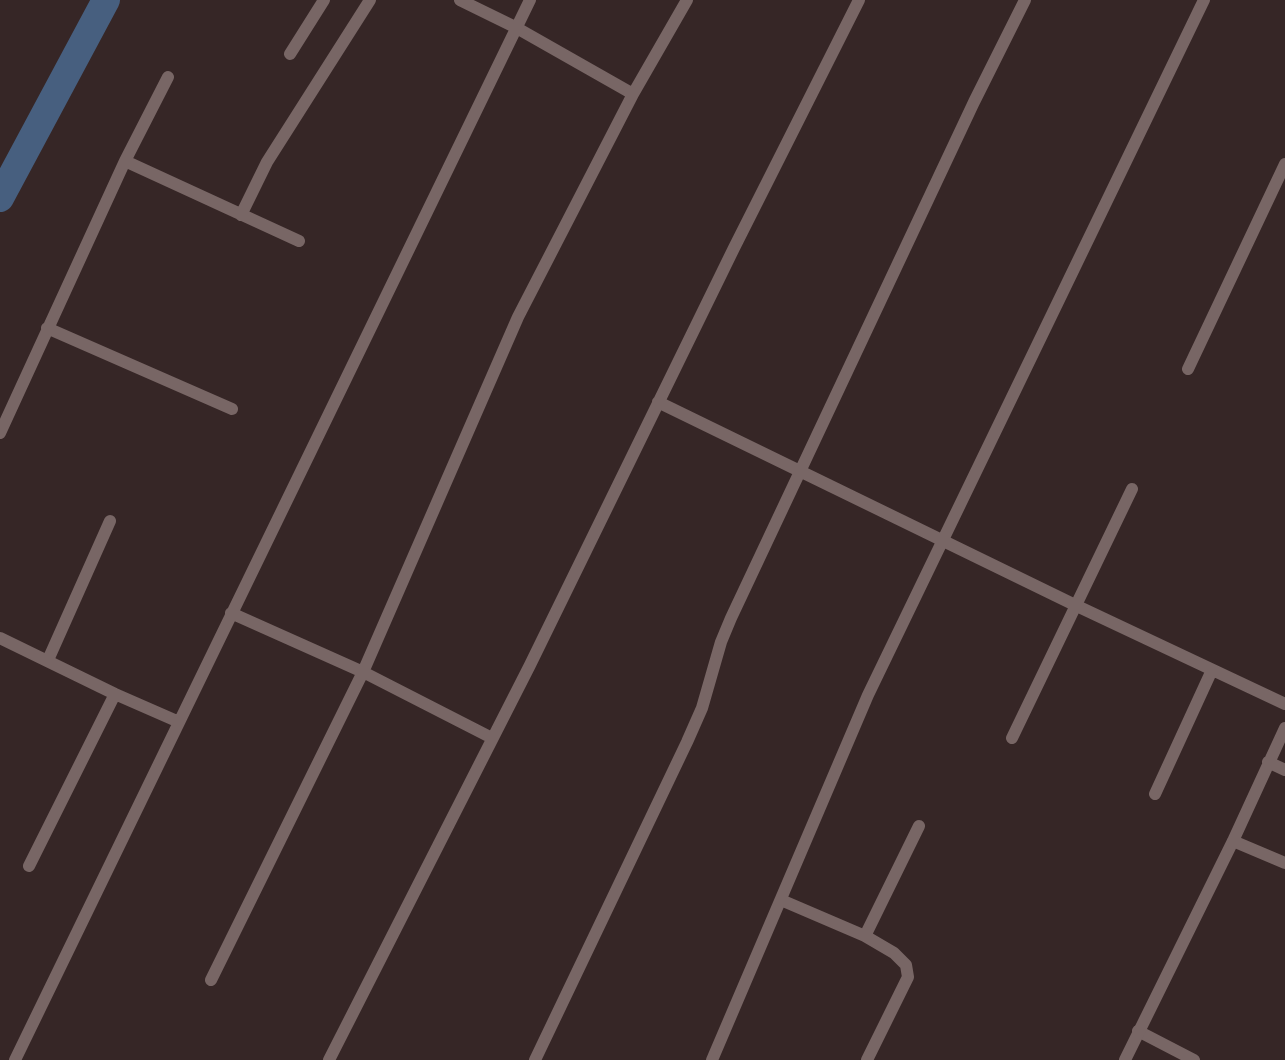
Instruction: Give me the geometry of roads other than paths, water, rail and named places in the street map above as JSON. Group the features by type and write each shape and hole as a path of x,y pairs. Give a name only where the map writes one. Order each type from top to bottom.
{"street":[{"path":"290,54 324,0"},
{"path":"241,215 267,162 370,0"},
{"path":"460,0 515,28 633,94"},
{"path":"15,1060 530,0"},
{"path":"211,980 363,672 518,317 633,94 687,0"},
{"path":"329,1060 492,738 859,0"},
{"path":"535,1060 688,742 702,708 721,642 731,618 974,102 1025,0"},
{"path":"712,1060 868,695 1204,0"},
{"path":"0,433 47,328 168,77"},
{"path":"126,161 299,241"},
{"path":"1188,368 1285,164"},
{"path":"47,328 232,409"},
{"path":"658,402 1077,606 1285,704"},
{"path":"1012,738 1132,489"},
{"path":"48,660 110,521"},
{"path":"231,613 363,672 492,738"},
{"path":"0,638 115,694 179,722"},
{"path":"1155,794 1212,670"},
{"path":"29,866 115,694"},
{"path":"1125,1060 1233,841 1285,728"},
{"path":"1268,762 1285,770"},
{"path":"866,936 919,826"},
{"path":"1233,841 1285,863"},
{"path":"782,900 866,936 894,952 906,966 908,977 867,1060"},
{"path":"1138,1031 1194,1060"}],"waterway":[{"path":"0,198 106,0"}]}
